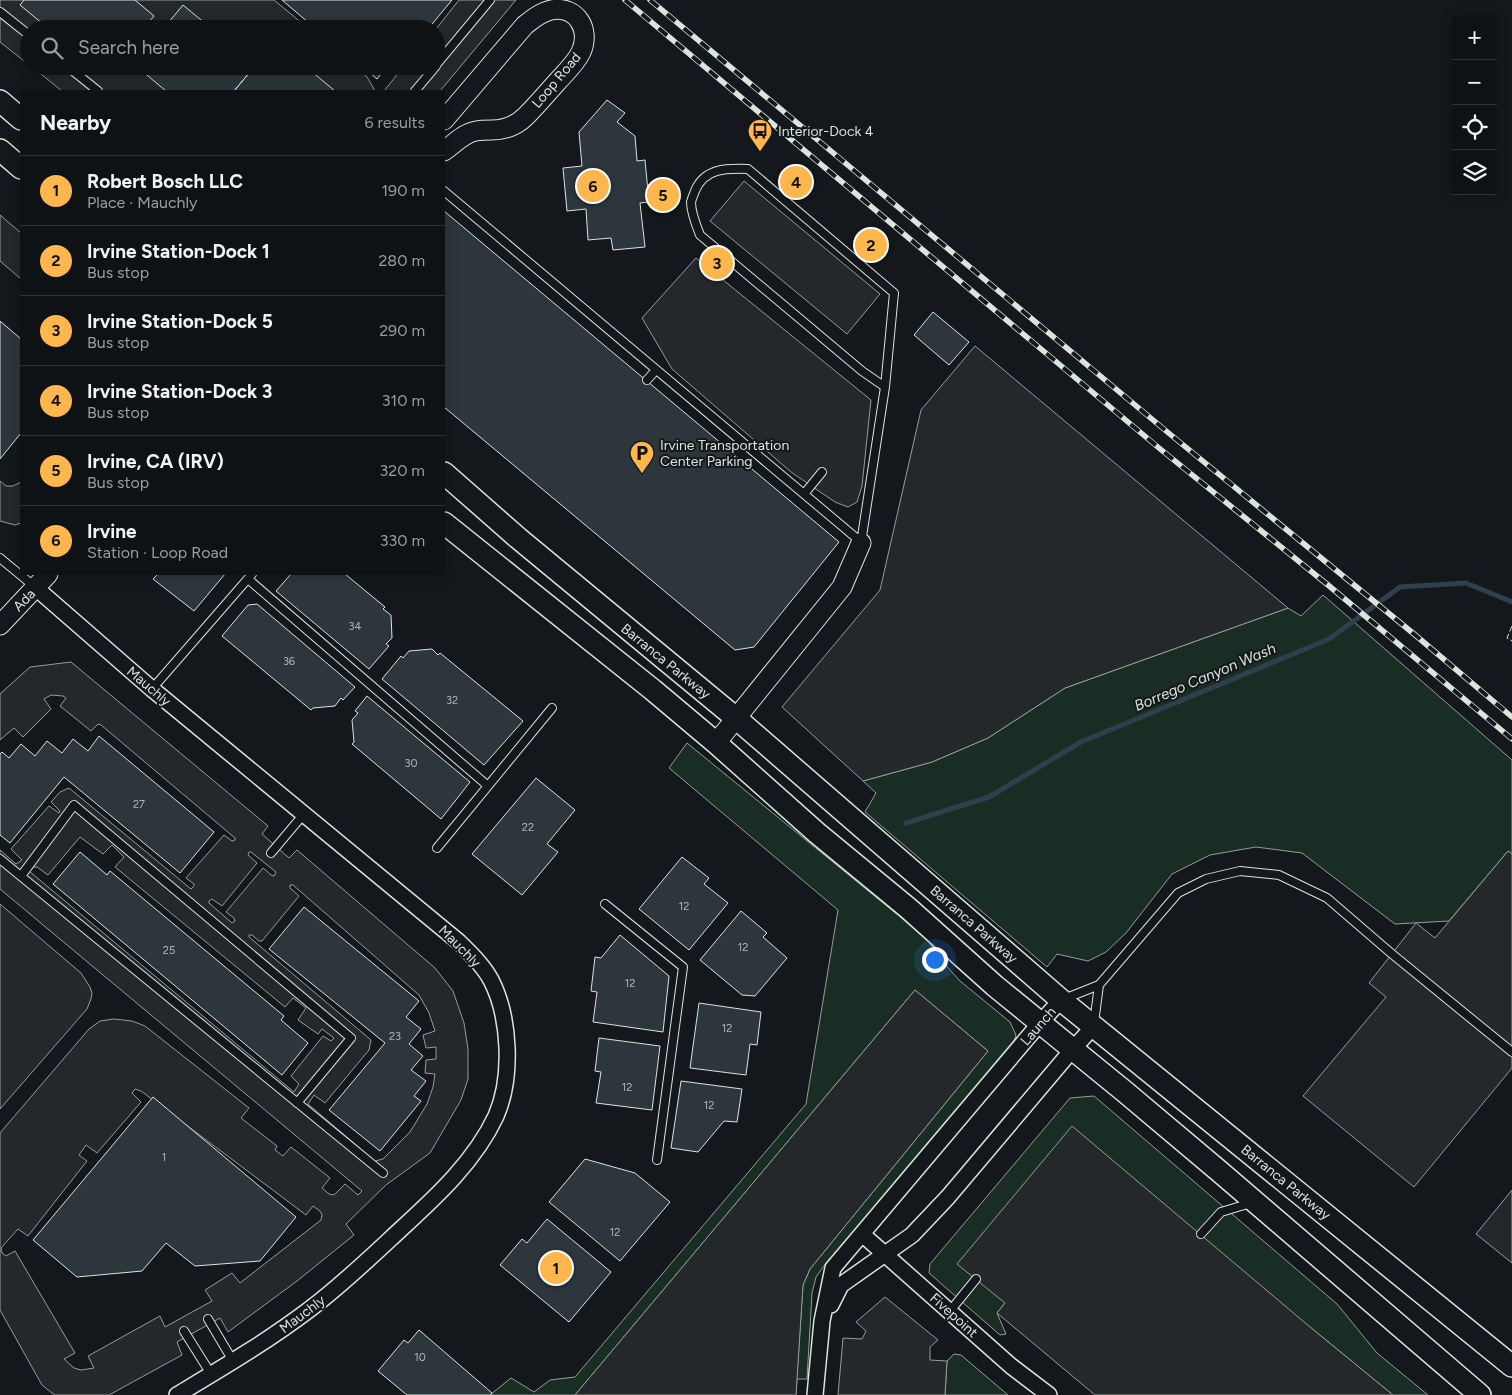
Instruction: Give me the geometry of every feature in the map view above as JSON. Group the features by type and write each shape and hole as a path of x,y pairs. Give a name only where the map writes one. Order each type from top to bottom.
{"main road":[{"path":"0,101 20,118"},
{"path":"0,150 20,167"},
{"name":"Barranca Parkway","path":"445,474 518,538 736,719 1062,1000 1512,1366"},
{"path":"445,523 716,743 817,833 908,908 995,986 1124,1091 1480,1395"}],"street":[{"name":"Loop Road","path":"445,119 525,25 549,10 569,11 579,18 584,30 581,52 571,66 526,116 515,126 498,130 476,130 445,150"},
{"path":"716,743 842,587 861,543"},
{"name":"Ada","path":"0,625 42,581"},
{"name":"Mauchly","path":"42,581 152,689 303,815 432,919 476,959 490,979 500,1006 506,1034 507,1057 502,1098 496,1116 473,1153 432,1201 328,1295 282,1329 177,1395"},
{"name":"Launch","path":"814,1395 822,1321 833,1268 1040,1023 1062,1000"},
{"name":"Launch","path":"822,1321 841,1285 912,1235 948,1197 1094,1026"},
{"name":"Fivepoint","path":"862,1234 1011,1366 1049,1395"}],"lane":[{"path":"445,55 490,0"},
{"path":"0,12 20,29"},
{"path":"78,75 97,90"},
{"path":"416,90 428,75"},
{"path":"861,543 885,387 894,293 748,169 727,168 705,175 697,186 691,201 693,217 700,235 862,371 885,387"},
{"path":"445,192 861,543"},
{"path":"647,380 656,370"},
{"path":"804,494 822,472"},
{"path":"0,558 20,569"},
{"path":"152,689 250,576 488,786"},
{"path":"437,848 552,708"},
{"path":"21,876 74,805 351,1038 297,1103"},
{"path":"271,853 303,815"},
{"path":"0,859 383,1174"},
{"path":"1094,1026 1099,985 1178,893 1206,879 1240,871 1279,875 1327,898 1512,1052"},
{"path":"605,904 683,967 657,1160"},
{"name":"Launch","path":"1062,1000 1099,985"},
{"path":"1201,1234 1222,1212 1255,1202"},
{"path":"950,1311 976,1280"},
{"path":"208,1319 233,1361"},
{"path":"184,1331 211,1374"}],"green space":[{"path":"1323,595 1512,760 1512,854 1508,851 1449,921 1395,924 1302,853 1256,847 1210,855 1172,874 1126,933 1106,952 1088,961 1057,954 1047,967 865,812 876,793 863,781 932,762 988,738 1065,688 1288,608 1301,616"},
{"path":"687,743 926,938 941,960 960,981 1010,1022 1016,1035 1011,1052 826,1263 816,1277 812,1293 807,1379 797,1379 796,1394 789,1395 797,1376 803,1285 810,1269 988,1051 915,990 575,1395 490,1395 511,1378 534,1392 550,1380 575,1377 806,1104 838,910 669,768"},
{"path":"1094,1096 1337,1304 1377,1353 1428,1395 1393,1395 1310,1327 1005,1303 997,1313 1006,1334 1000,1335 929,1273 930,1264 1070,1098"},
{"path":"954,1354 961,1355 1008,1395 945,1395 947,1361"}],"shaded area":[{"path":"0,0 274,0 298,20 20,20 20,58 0,42"},
{"path":"459,0 516,0 441,90 385,90 397,75 445,75 445,20 443,20"},
{"path":"42,75 365,75 374,90 61,90"},
{"path":"744,181 880,294 847,334 710,221"},
{"path":"0,215 20,232 20,278 0,261"},
{"path":"696,258 871,400 862,486 857,502 848,507 835,502 791,472 672,369 642,318"},
{"path":"975,346 1288,608 1065,688 988,738 932,762 863,781 782,707 880,590 921,410"},
{"path":"0,481 6,486 13,486 20,482 20,523 15,525 0,521"},
{"path":"71,662 268,826 262,834 289,858 297,850 435,968 453,991 464,1023 468,1049 468,1079 461,1100 430,1153 386,1185 346,1224 354,1235 297,1281 228,1332 220,1318 177,1342 182,1355 109,1395 55,1395 52,1393 42,1385 0,1310 0,1133 89,1029 100,1021 114,1019 132,1021 145,1026 249,1108 241,1118 277,1146 275,1150 283,1156 291,1147 330,1178 322,1188 329,1194 334,1195 345,1184 358,1195 362,1191 0,889 0,850 16,864 22,860 11,849 49,806 59,813 60,811 51,802 60,792 69,788 191,889 194,884 186,878 224,835 232,841 235,840 235,838 101,725 98,724 91,731 60,706 66,698 63,696 51,695 44,699 51,709 23,737 14,728 0,740 0,694 30,667","holes":["80,837 103,854 112,845 124,857 115,867 285,1007 293,998 306,1008 298,1020 318,1034 322,1029 334,1038 331,1041 323,1036 291,1076 299,1084 294,1092 29,871 37,867 48,875","251,852 276,872 274,876 263,868 226,912 234,918 235,921 232,923 209,901 212,899 222,906 257,863 248,855","290,885 293,885 419,995 429,1013 435,1031 423,1035 426,1048 436,1047 436,1059 426,1060 425,1073 435,1074 433,1087 427,1104 410,1132 383,1159 375,1161 308,1104 314,1095 325,1103 369,1050 371,1040 249,937 249,935 252,935 259,941 262,941 299,896 290,888","135,1089 141,1091 306,1215 313,1206 322,1215 321,1220 240,1283 232,1273 205,1290 212,1301 165,1327 160,1316 88,1356 94,1368 81,1370 74,1368 64,1359 75,1353 15,1251 6,1256 2,1253 1,1248 18,1229 28,1236 87,1161 79,1155 86,1145 97,1153 141,1102 132,1093"]},
{"path":"1508,851 1512,854 1512,1068 1414,1187 1303,1096 1386,997 1369,983 1416,923 1435,938"},
{"path":"0,904 81,973 92,993 87,1009 0,1109"},
{"path":"915,990 988,1051 810,1269 803,1285 796,1395 575,1395"},
{"path":"1072,1126 1393,1395 1095,1395 997,1313 1005,1303 957,1264"},
{"path":"1512,1190 1512,1263 1476,1234"},
{"path":"885,1297 938,1340 930,1347 930,1360 947,1361 945,1395 838,1395 843,1338 862,1339 866,1331 856,1322"}],"building":[{"path":"24,0 135,0 154,16 151,20 38,20 20,5"},
{"path":"282,0 452,0 435,20 305,20"},
{"path":"183,5 201,20 170,20"},
{"path":"147,75 247,75 235,90 165,90"},
{"path":"247,75 316,75 334,90 235,90"},
{"path":"607,100 625,113 617,122 635,136 637,161 645,160 649,202 640,203 645,247 613,250 611,238 588,240 586,209 567,211 563,168 582,166 579,132"},
{"name":"Irvine Transportation Center Parking","path":"445,212 839,542 754,647 735,650 445,408"},
{"path":"933,312 969,342 949,365 914,335"},
{"path":"0,321 20,338 20,434 0,459"},
{"path":"157,575 224,575 194,611 153,579"},
{"path":"290,575 346,575 385,607 383,609 391,615 392,638 386,644 389,646 369,669 276,591"},
{"path":"257,604 355,687 343,700 341,698 335,706 313,708 311,710 222,636 248,605"},
{"path":"432,649 438,655 440,653 523,721 484,765 382,679 401,656 403,658 409,651"},
{"path":"367,696 470,782 441,819 352,744 354,742 352,720 358,713 355,711"},
{"path":"99,736 214,832 180,873 64,777 10,843 0,835 0,754 2,752 9,758 21,744 35,756 47,741 62,753 73,739 88,751"},
{"path":"536,778 575,810 547,844 558,852 522,895 472,854"},
{"path":"80,852 107,875 110,871 284,1016 281,1020 308,1043 282,1075 53,884"},
{"path":"682,857 709,878 704,884 728,903 689,950 639,909"},
{"path":"304,907 419,1001 406,1017 421,1029 409,1044 423,1056 411,1070 426,1081 414,1096 421,1101 380,1151 329,1110 385,1043 269,949"},
{"path":"741,911 767,933 763,937 787,958 755,996 742,995 700,960"},
{"path":"620,935 669,976 663,1032 593,1022 597,992 591,991 595,957 601,958"},
{"path":"699,1003 761,1012 757,1045 750,1044 746,1075 690,1068"},
{"path":"599,1038 660,1046 652,1110 596,1103 601,1072 595,1071"},
{"path":"681,1081 742,1089 737,1122 724,1121 698,1152 671,1148"},
{"path":"153,1097 296,1217 260,1261 195,1266 166,1243 142,1271 77,1277 33,1240"},
{"path":"585,1159 635,1173 670,1202 620,1261 549,1202"},
{"path":"547,1219 611,1272 569,1322 500,1265 522,1239 527,1243"},
{"path":"419,1330 492,1393 490,1395 407,1395 378,1371 404,1340 408,1343"}],"waterway":[{"name":"Borrego Canyon Wash","path":"906,823 989,797 1081,742 1329,639 1400,587 1466,583 1512,602"}],"railway":[{"path":"625,0 1159,448 1328,585 1512,739"},
{"path":"650,0 1512,717"}],"fence":[{"path":"1512,626 1507,638 1512,641"}],"place":[{"name":"Interior-Dock 4","path":"760,152"},
{"name":"Irvine Station-Dock 3","path":"796,182"},
{"name":"Irvine","path":"593,186"},
{"name":"Irvine, CA (IRV)","path":"663,195"},
{"name":"Irvine Station-Dock 1","path":"871,245"},
{"name":"Irvine Station-Dock 5","path":"717,263"},
{"name":"Irvine Transportation Center Parking","path":"642,474"},
{"name":"Robert Bosch LLC","path":"556,1268"}]}
